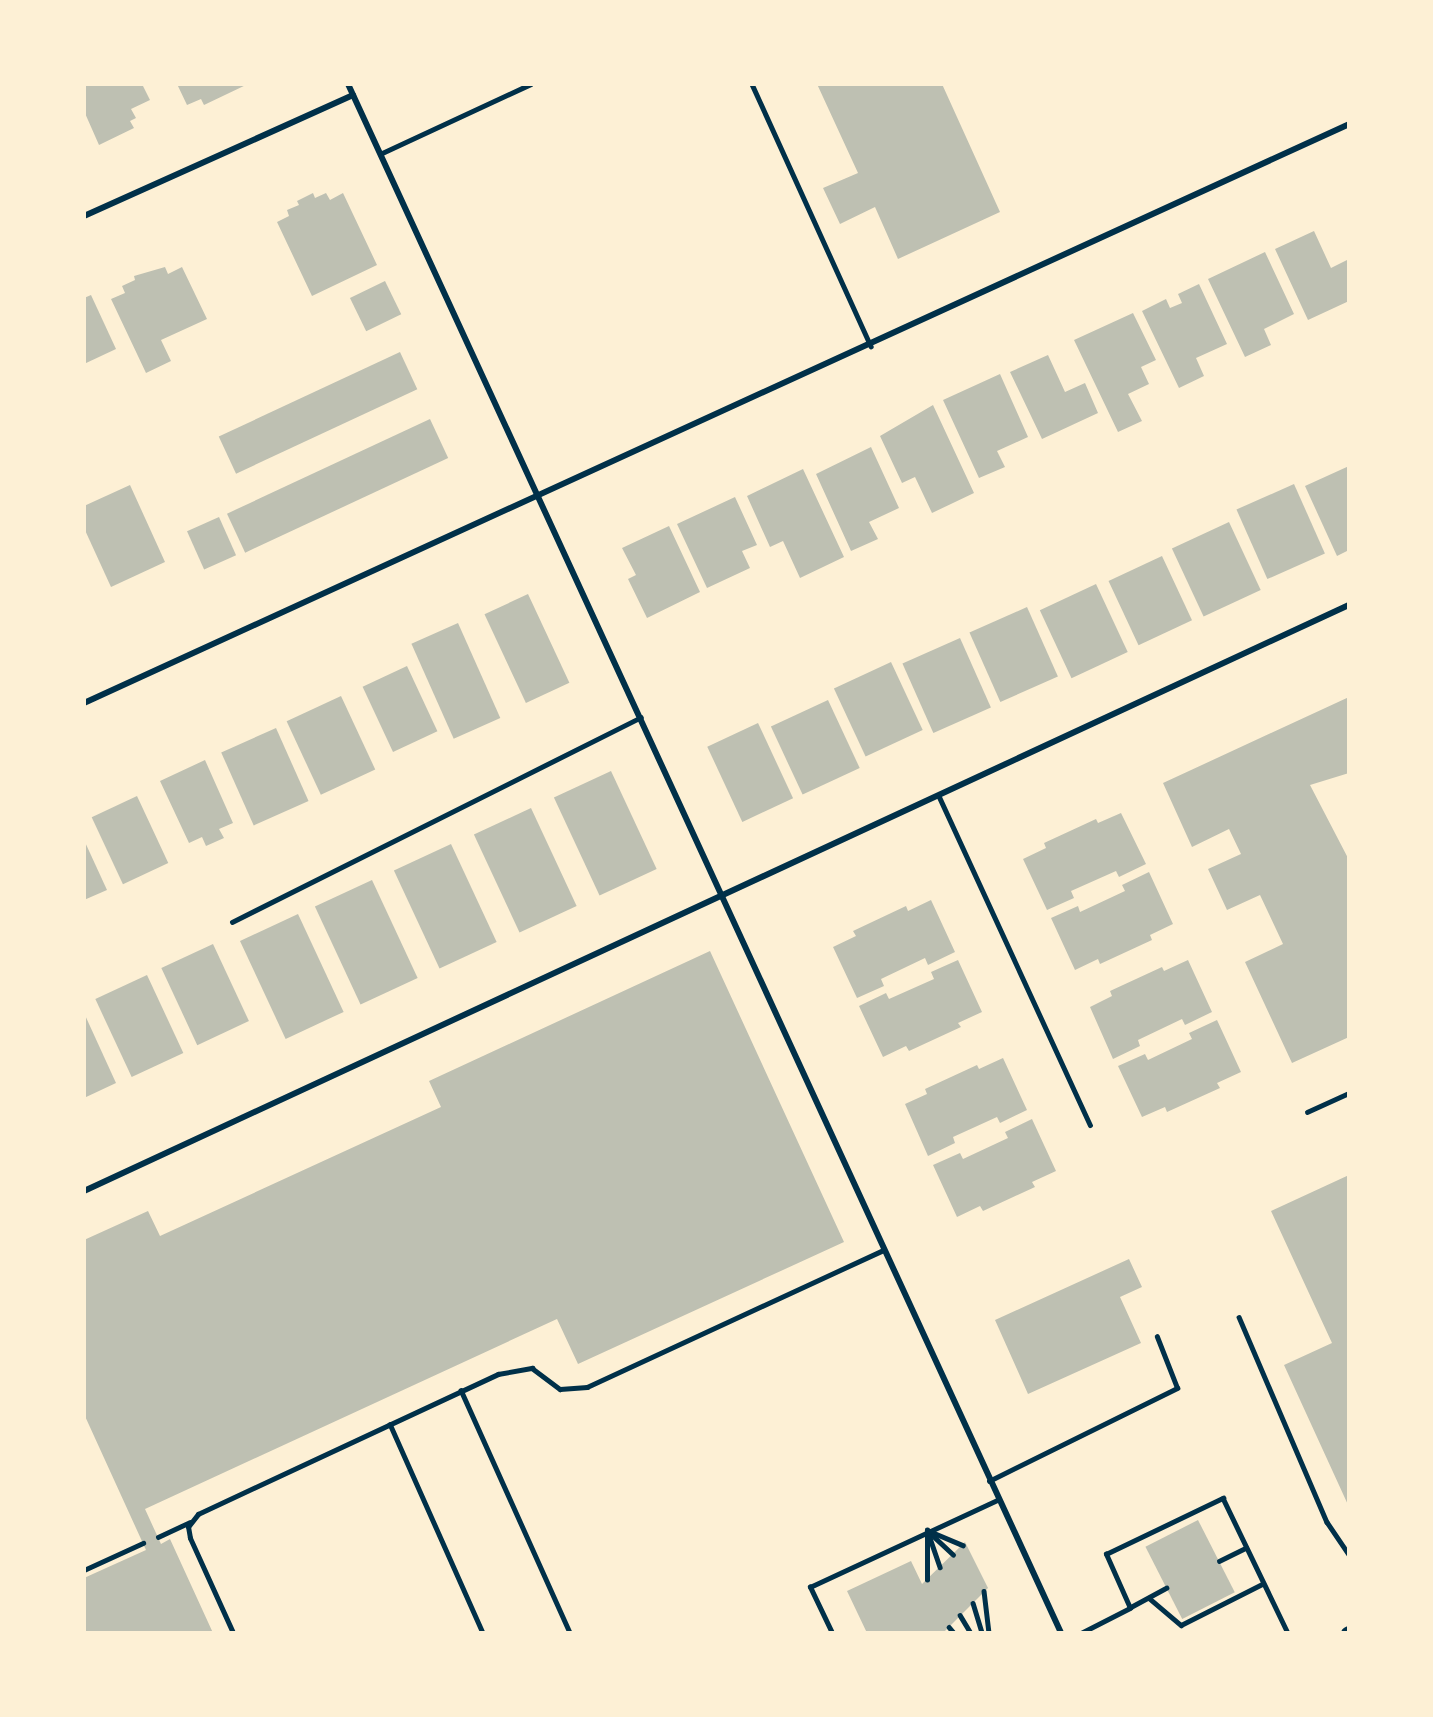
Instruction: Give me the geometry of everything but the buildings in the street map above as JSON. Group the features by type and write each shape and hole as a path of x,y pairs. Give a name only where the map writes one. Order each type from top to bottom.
{"street":[{"path":"348,84 723,897 997,1500 1061,1633"},
{"path":"84,216 353,95"},
{"path":"84,704 540,498 1349,124"},
{"path":"84,1191 723,897 1349,605"}],"lane":[{"path":"380,154 531,84"},
{"path":"752,84 871,346"},
{"path":"232,922 640,717"},
{"path":"939,796 1090,1125"},
{"path":"1307,1112 1349,1093"},
{"path":"158,1537 190,1522 198,1514 461,1390 518,1368 532,1368 560,1389 587,1387 884,1250"},
{"path":"1239,1317 1327,1522 1349,1555"},
{"path":"989,1481 1178,1388 1157,1337"},
{"path":"461,1390 570,1633"},
{"path":"390,1424 483,1633"},
{"path":"1130,1608 1106,1554 1223,1498 1262,1584 1288,1633"},
{"path":"832,1633 810,1587 927,1530 997,1500"},
{"path":"190,1522 190,1538 233,1633"},
{"path":"927,1530 963,1545"},
{"path":"927,1530 953,1554"},
{"path":"927,1530 940,1567"},
{"path":"927,1530 927,1580"},
{"path":"84,1570 143,1543"},
{"path":"1219,1561 1246,1548"},
{"path":"1149,1598 1181,1625 1262,1584"},
{"path":"1082,1633 1167,1588"},
{"path":"984,1592 989,1633"},
{"path":"973,1603 982,1633"},
{"path":"960,1615 971,1633"},
{"path":"949,1627 954,1633"}]}
